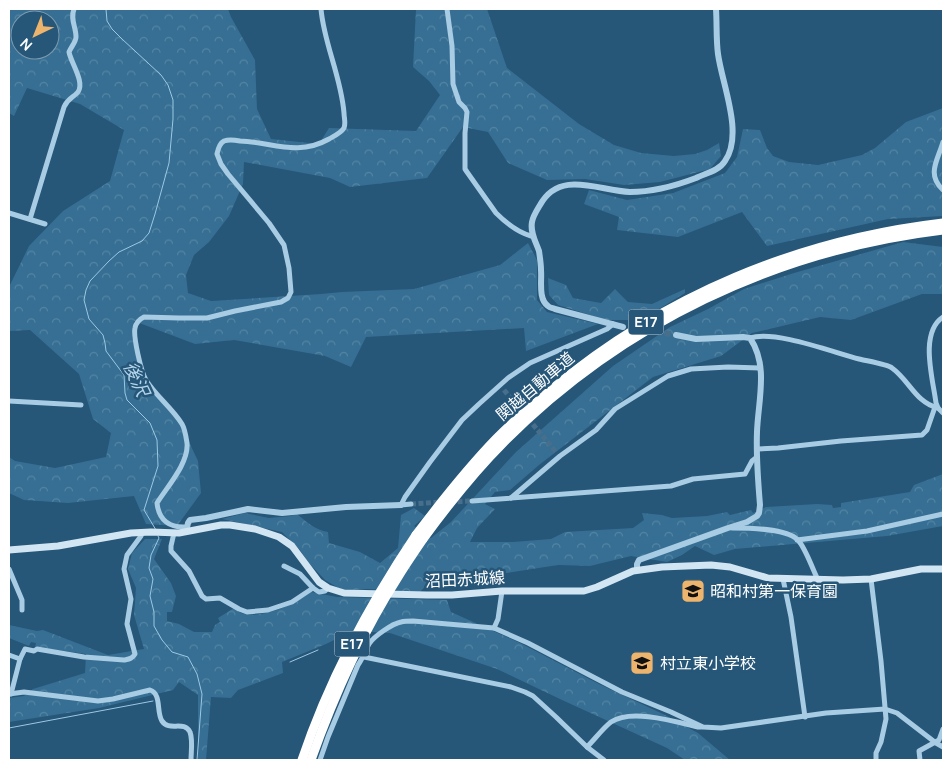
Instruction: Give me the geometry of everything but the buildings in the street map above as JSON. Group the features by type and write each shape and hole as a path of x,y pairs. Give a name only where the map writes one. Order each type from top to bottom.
{"highway":[{"name":"関越自動車道","path":"311,760 332,706 373,620 440,503 497,438 530,407 593,356 623,336 687,299 721,283 758,267 796,254 870,234 943,223"},
{"name":"関越自動車道","path":"302,760 324,704 361,625 390,574 474,474 503,443 568,385 598,362 660,322 726,289 796,262 872,242 943,230"}],"main road":[{"path":"9,550 58,546 125,534 170,533 230,525 256,529 286,541 292,546 314,577 328,588"},
{"name":"沼田赤城線","path":"328,588 344,593 427,596 502,591 584,591 638,570 711,565 730,567 768,578 783,580 871,579 922,569 943,569"}],"street":[{"path":"30,220 66,101 76,94 80,87 80,81 69,52 76,36 72,17 74,9"},
{"path":"321,9 339,79 345,125 343,130 312,147 299,148 246,141 224,141 217,154 228,174 284,244 291,292 288,298 282,302 207,318 144,317 139,319 135,328 144,378 183,425 187,444 186,455 181,466 157,503 157,509 167,524 186,530 190,520 248,509 282,513 411,504"},
{"path":"447,9 452,46 454,84 459,102 466,112 465,169 501,218 519,231 531,236 533,235"},
{"path":"623,327 555,309 545,303 542,293 541,264 533,235 532,221 541,203 552,190 560,186 578,184 616,191 645,192 684,182 717,169 724,163 732,146 733,136 730,105 718,55 716,9"},
{"path":"943,142 934,169 936,180 943,190"},
{"path":"9,213 45,224"},
{"path":"757,449 924,434 937,408 928,354 930,340 938,320 943,317"},
{"path":"401,506 405,497 462,420 499,385 530,363 607,329 612,324"},
{"path":"676,335 696,339 750,338 755,336 790,340 889,366 919,398 943,413"},
{"path":"638,570 639,560 747,522 759,513 757,431 761,387 757,352 750,338"},
{"path":"510,498 560,456 596,430 615,409 668,376 691,370 728,367 760,368"},
{"path":"499,385 504,390"},
{"path":"9,401 81,405"},
{"path":"556,452 560,456"},
{"path":"472,501 671,486 693,479 742,475 747,472 752,461 757,457"},
{"path":"798,540 867,531 943,514"},
{"path":"728,528 753,528 773,531 798,540 818,580"},
{"path":"142,533 127,555 124,569 131,600 127,624 134,654 133,657 124,660 84,657 37,649 34,651 25,650 20,660 10,694 24,692 98,701 152,690 157,696 162,722 170,727 182,726 189,732 191,760"},
{"path":"170,533 172,553 188,571 202,596 206,599 220,598 247,612 268,610 292,602 313,588"},
{"path":"284,566 300,574 319,592 323,592 328,588"},
{"path":"9,569 22,600 22,610"},
{"path":"871,579 886,718 881,742 876,753 876,760"},
{"path":"783,580 791,617 805,716"},
{"path":"494,628 498,618 502,591"},
{"path":"320,760 358,665 372,639 400,622 413,620 494,628 528,643 622,692 703,727"},
{"path":"9,655 20,660"},
{"path":"364,656 502,685 525,692 533,696 587,747 604,760"},
{"path":"587,747 612,721 625,717 660,718 698,727 722,728 805,716 885,709 897,713 943,747"},
{"path":"920,760 920,750 936,743 943,729"}],"green space":[{"path":"9,9 228,9 255,60 257,109 271,139 319,144 329,128 416,131 440,95 429,81 413,67 416,9 487,9 507,68 579,124 614,145 641,153 674,156 695,154 719,143 721,156 710,169 660,182 624,185 585,179 547,180 508,163 488,132 463,127 427,178 350,187 330,178 244,162 243,184 229,216 209,242 194,255 186,275 188,293 211,301 414,289 500,265 528,243 537,260 537,300 547,312 598,324 526,351 524,328 366,337 351,367 325,356 234,340 195,344 134,321 132,337 142,378 181,425 198,461 201,493 177,526 146,524 134,496 68,503 24,500 9,493 9,457 15,461 55,468 106,457 111,433 93,419 79,374 30,330 9,331 9,287 29,246 63,211 110,181 124,130 80,104 27,88 14,116 9,113"},
{"path":"943,108 943,216 888,219 767,246 742,212 678,237 617,230 619,217 584,204 589,190 627,200 673,193 725,173 737,157 743,129 760,130 767,148 773,156 789,162 818,165 862,155 875,148 906,122"},
{"path":"903,242 943,247 943,294 922,294 851,320 820,317 752,333 721,356 653,377 539,465 510,490 495,492 485,504 495,509 477,528 470,542 513,542 551,539 565,532 633,528 644,520 642,513 672,518 707,516 727,512 730,515 751,510 753,513 766,507 817,504 832,505 833,508 841,507 841,503 910,492 914,485 943,474 943,526 887,536 735,549 714,555 695,546 667,562 631,556 590,566 558,565 475,578 434,577 420,592 368,589 342,590 325,580 282,532 222,519 245,513 269,518 297,514 315,528 328,532 329,543 360,552 380,563 398,548 401,515 414,508 425,516 414,526 431,538 451,522 516,452 613,366 670,327 744,289"},
{"path":"548,278 566,285 573,298 601,303 615,289 628,302 652,304 685,289 685,293 641,320 606,320 558,305 549,295"},
{"path":"145,539 162,539 154,559 171,583 176,596 172,612 167,612 167,621 179,624 194,632 212,632 215,625 220,622 218,618 234,608 241,613 249,615 268,613 287,606 311,592 337,597 447,600 451,612 520,643 599,684 665,715 698,733 730,760 685,760 667,748 497,669 390,633 352,631 282,662 283,673 238,690 231,698 211,697 206,760 198,760 198,695 179,682 173,690 99,708 9,722 9,698 24,696 33,689 85,673 86,654 35,647 36,643 31,642 29,646 9,638 9,625 37,631 43,630 108,655 144,649 134,615 136,588 128,569 132,553"}],"waterway":[{"name":"後沢","path":"106,9 107,21 112,29 161,75 168,85 173,100 169,163 149,233 142,241 119,252 109,261 90,281 84,300 89,319 103,335 106,351 124,375 127,400 150,423 157,440 158,466 144,510 156,530"},
{"name":"後沢","path":"158,536 159,538 151,555 149,568 153,579 150,596 154,612 154,626 172,652 188,657 197,674 202,694 197,760"},
{"path":"290,662 318,650"},
{"path":"9,728 153,701"}],"tunnel":[{"path":"647,330 676,335"},
{"path":"504,390 556,452"},
{"path":"450,502 472,501"},
{"path":"411,504 442,502"}],"place":[{"name":"昭和村第一保育園","path":"693,591"},
{"name":"村立東小学校","path":"642,663"}]}
